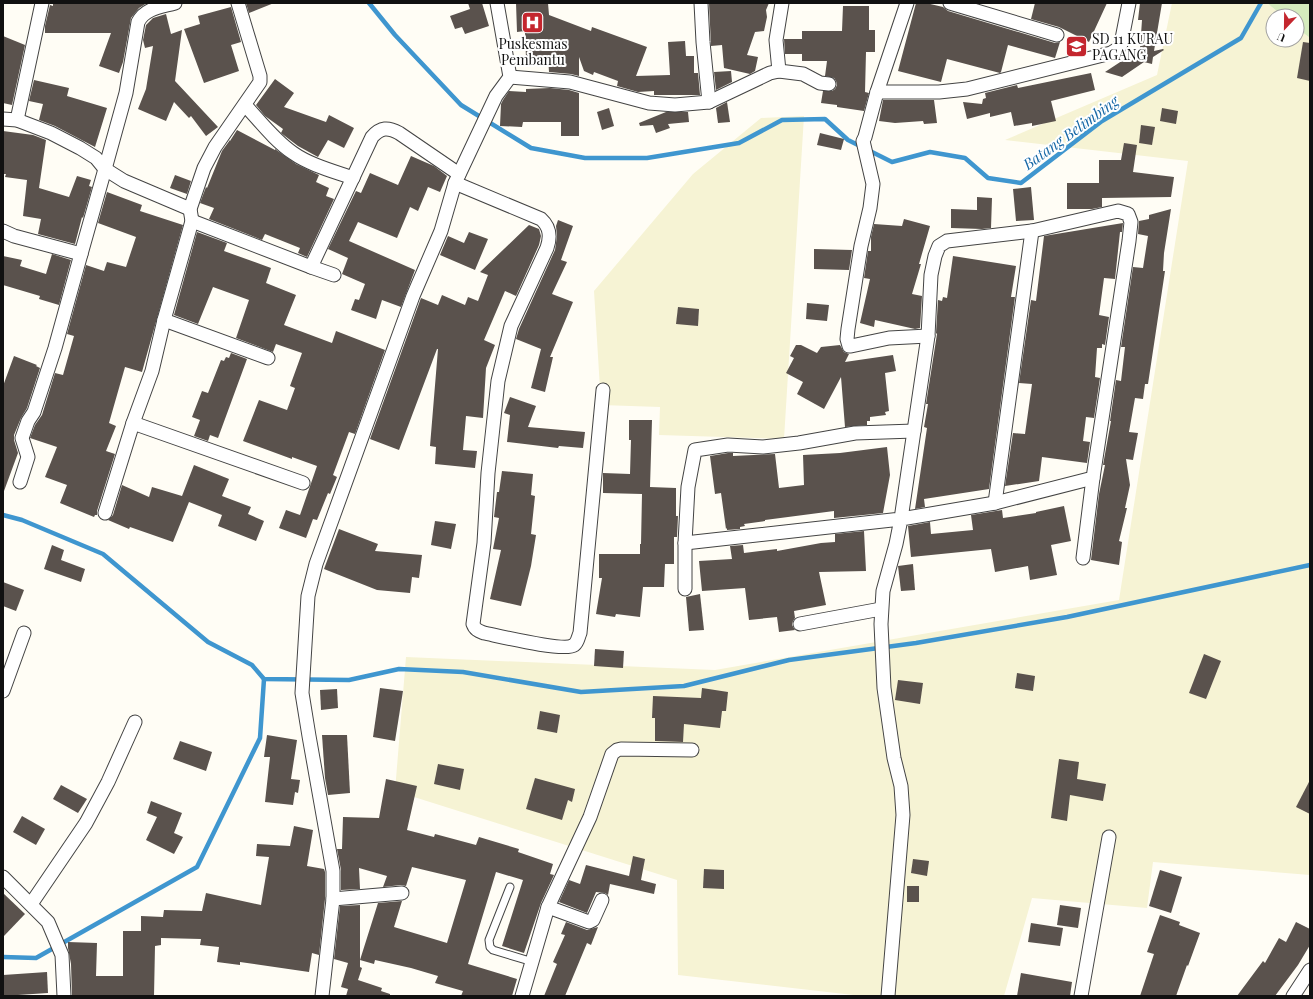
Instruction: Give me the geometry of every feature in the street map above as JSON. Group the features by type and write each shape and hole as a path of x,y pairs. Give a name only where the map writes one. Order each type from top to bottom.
{"street":[{"path":"17,120 42,3"},
{"path":"20,482 28,458 22,438 28,421 34,412 55,348 105,169 126,93 138,22 142,15 146,12 175,3"},
{"path":"105,513 133,423 152,371 204,168 214,147 260,84 260,78 238,3"},
{"path":"322,996 333,899 333,870 302,694 308,596 316,564 413,296 441,231 457,178 496,96 510,77 497,3"},
{"path":"701,3 708,102"},
{"path":"779,71 776,40 782,3"},
{"path":"908,3 877,92 863,141 873,184 870,208 861,246 848,329 848,344 851,346 889,338 928,336"},
{"path":"950,3 1057,35"},
{"path":"877,92 939,92 967,89 1111,53 1119,48 1121,44 1129,3"},
{"path":"510,77 570,82 649,103 675,105 708,102 770,73 779,71 803,74 820,83 829,84"},
{"path":"245,105 278,141 294,154 318,166 353,178"},
{"path":"3,119 17,120 51,133 96,158 105,169 124,181 191,215 311,267 334,275"},
{"path":"311,267 372,137 380,130 388,128 406,136 457,178 541,219 549,230 550,237 547,248 510,326 498,381 488,473 484,543 473,624 474,628 484,634 556,647 572,646 577,642 580,626 603,390"},
{"path":"888,996 903,815 901,786 894,758 884,688 881,609 883,590 896,544 914,431 928,336 931,275 935,256 938,246 947,241 1032,232 1118,211 1128,214 1131,222 1093,478 1083,558"},
{"path":"3,231 14,236 81,254"},
{"path":"995,503 1032,232"},
{"path":"164,320 268,358"},
{"path":"133,423 303,483"},
{"path":"685,589 685,543 688,488 695,450 728,445 764,447 799,443 855,433 914,431"},
{"path":"685,543 900,519 995,503 1093,478"},
{"path":"800,624 881,609"},
{"path":"3,691 24,633"},
{"path":"31,904 86,823 108,782 135,722"},
{"path":"522,996 548,907 590,817 610,758 614,752 621,749 692,750"},
{"path":"1081,996 1109,837"},
{"path":"3,877 48,922 62,955 64,996"},
{"path":"333,899 402,893"},
{"path":"548,907 590,922 593,920 602,900"},
{"path":"1293,996 1310,970"}],"lane":[{"path":"510,887 489,940 490,947 492,950 497,952 532,962"}],"shaded area":[{"path":"1172,3 1267,3 1273,8 1265,8 1265,48 1305,48 1305,34 1310,38 1310,875 1153,862 1147,908 1032,898 1004,996 862,996 678,975 677,880 395,791 406,657 715,670 1119,600 1188,161 1005,140 1157,75"},
{"path":"804,116 784,439 659,435 660,407 601,405 594,291 693,174 761,118"}],"green space":[{"path":"1267,3 1310,3 1310,38 1305,34 1305,8 1273,8"}],"building":[{"path":"53,3 147,3 139,8 131,18 123,62 119,73 99,66 111,33 45,33 45,26 50,5 53,6"},
{"path":"246,3 274,3 249,13"},
{"path":"468,3 482,3 489,26 465,34 462,27 455,29 450,16 470,9"},
{"path":"516,3 548,3 549,15 591,31 592,27 647,47 636,76 670,75 668,42 685,41 686,56 694,56 694,73 698,73 700,95 654,95 654,91 638,92 617,86 618,81 594,72 593,75 584,71 579,57 579,76 549,72 548,57 526,58 525,31 517,32"},
{"path":"709,3 769,3 766,10 767,17 764,31 755,32 747,55 758,57 755,71 750,74 724,68 722,45 711,46"},
{"path":"916,3 926,3 943,7 948,11 1055,43 1060,42 1055,58 1008,45 1000,73 947,59 941,82 898,71"},
{"path":"1035,3 1107,3 1089,42 1059,27 1031,19"},
{"path":"1140,3 1162,3 1154,51 1164,50 1153,57 1152,64 1144,62 1122,77 1105,72 1140,49 1142,20 1138,20"},
{"path":"843,6 869,6 869,30 875,30 875,52 866,52 865,92 869,93 864,111 821,103 823,91 832,91 837,85 834,78 825,76 827,61 802,61 802,54 785,54 784,39 802,39 802,31 842,31"},
{"path":"231,7 241,42 231,45 239,71 204,83 184,29 200,24 198,16"},
{"path":"166,14 171,34 182,30 175,81 218,127 206,136 191,116 189,118 174,102 166,121 138,109 146,89 153,46 145,48 143,40 146,25 153,18"},
{"path":"3,36 25,45 12,105 3,103"},
{"path":"1305,42 1310,43 1310,81 1297,78 1302,48 1305,48"},
{"path":"731,71 732,82 716,90 714,72"},
{"path":"1091,73 1095,90 1051,101 1056,121 1032,126 1032,123 1014,126 1011,112 990,117 990,113 967,119 963,102 982,104 983,99 986,98 985,93 1017,85 1018,88"},
{"path":"275,79 294,93 284,107 326,122 329,115 354,128 344,148 328,140 318,157 298,146 281,133 283,129 265,116 256,105"},
{"path":"34,80 69,88 67,96 107,108 95,147 55,126 39,120 43,104 29,101"},
{"path":"550,88 569,90 579,93 579,136 561,136 561,122 523,122 522,127 500,126 501,104 509,91 526,92 526,89"},
{"path":"883,100 934,100 937,123 924,124 923,121 895,123 879,121"},
{"path":"727,102 730,122 718,123 716,108"},
{"path":"609,108 614,126 602,130 597,112"},
{"path":"1162,108 1178,111 1176,124 1160,121"},
{"path":"666,112 688,112 689,122 668,124 670,128 656,133 653,125 640,126 639,123"},
{"path":"1141,125 1155,127 1152,145 1139,143"},
{"path":"237,130 275,149 296,164 319,175 316,182 329,188 326,196 334,199 307,257 298,253 300,248 265,234 262,240 209,219 214,208 200,203 222,151"},
{"path":"3,131 33,135 46,140 39,188 69,197 77,176 91,180 89,186 92,187 75,244 38,234 41,219 23,216 27,180 5,177 6,174 3,174"},
{"path":"820,133 844,139 841,150 817,145"},
{"path":"1124,143 1137,145 1133,172 1174,177 1171,197 1102,198 1102,207 1092,209 1067,209 1067,183 1099,183 1099,160 1121,160"},
{"path":"411,156 434,166 447,176 440,192 428,187 418,211 410,207 397,238 358,222 349,241 415,270 401,307 382,300 376,319 351,310 355,299 359,300 365,284 342,274 348,258 328,249 356,191 361,193 370,173 398,185"},
{"path":"175,175 191,181 187,194 170,188"},
{"path":"1031,187 1034,220 1016,221 1013,189"},
{"path":"107,192 142,205 140,211 183,225 142,372 125,367 109,423 116,426 106,451 115,454 97,515 94,517 60,503 67,485 45,477 57,447 30,438 35,425 42,415 55,373 63,375 74,336 67,334 86,265 104,271 107,262 126,267 136,237 98,223"},
{"path":"977,197 992,198 991,228 951,228 951,209 977,210"},
{"path":"1171,209 1164,253 1163,271 1165,271 1148,384 1145,384 1143,399 1135,398 1129,432 1138,433 1133,460 1126,459 1130,485 1125,508 1127,508 1119,541 1122,542 1119,565 1091,560 1116,380 1121,381 1125,347 1121,347 1133,267 1143,268 1148,236 1138,234 1139,221 1149,219 1149,215"},
{"path":"904,219 930,226 912,294 922,296 920,328 915,329 875,320 874,327 860,323 870,279 864,278 868,251 871,251 871,237 874,224 902,226"},
{"path":"558,220 573,226 561,260 567,262 552,294 573,302 550,357 553,357 545,392 531,388 541,349 516,339 519,329 555,250 557,236 556,226"},
{"path":"1123,223 1122,232 1120,232 1115,279 1104,278 1099,315 1109,317 1105,345 1102,344 1102,348 1097,348 1095,377 1100,378 1094,418 1086,417 1083,441 1090,442 1087,463 1042,457 1039,481 1005,486 1013,433 1025,434 1032,384 1019,383 1031,300 1036,301 1044,236"},
{"path":"529,225 539,229 541,236 539,245 516,296 505,291 484,340 495,345 486,368 483,418 466,416 463,450 477,451 475,468 435,464 436,447 430,446 438,349 399,450 370,439 421,298 438,305 442,295 465,305 468,297 478,301 488,275 480,272"},
{"path":"197,232 227,243 224,251 271,268 266,283 296,295 284,325 332,343 336,331 385,350 355,434 349,432 333,475 337,477 330,494 328,493 317,520 313,519 306,538 279,528 286,510 300,515 317,466 292,457 292,459 243,441 259,400 287,410 295,388 290,386 302,353 276,344 273,352 236,338 249,300 213,287 198,324 174,315"},
{"path":"469,232 488,239 475,270 440,255 448,236 464,243"},
{"path":"814,249 852,250 849,270 814,269"},
{"path":"52,254 71,260 59,305 39,299 40,296 3,285 3,256 22,260 20,266 46,274"},
{"path":"953,256 1016,266 1011,297 1015,297 989,489 924,499 925,507 915,509 927,428 924,427 928,404 926,404 937,334 938,300 942,301 943,297 947,298"},
{"path":"807,303 829,305 827,321 806,319"},
{"path":"678,307 699,309 698,326 676,324"},
{"path":"796,345 801,345 817,353 821,347 840,345 844,352 849,354 845,362 893,355 896,371 885,373 889,411 885,412 886,415 870,417 870,421 867,421 867,425 845,427 841,377 824,409 797,394 803,382 786,373 794,358 790,356"},
{"path":"231,353 247,359 218,438 210,435 208,441 194,436 200,420 192,417 202,391 208,393 221,360 224,361 226,357 229,358"},
{"path":"14,356 37,365 36,366 40,368 27,408 14,435 18,453 3,491 3,386"},
{"path":"510,397 536,406 528,427 585,432 583,448 559,446 558,448 507,442 510,415 504,413"},
{"path":"629,420 652,420 650,487 676,488 676,516 678,516 677,537 674,537 674,564 665,564 664,587 643,587 640,617 616,614 615,617 596,614 602,578 599,578 599,554 640,554 642,494 603,493 603,473 630,474 631,440 629,440"},
{"path":"887,447 890,475 883,513 834,518 834,511 765,520 744,524 745,526 740,527 740,529 726,529 721,493 715,494 710,456 728,453 733,453 733,456 775,454 779,488 804,485 803,455 840,453"},
{"path":"194,465 229,479 222,496 251,507 248,514 264,521 256,541 218,526 222,515 189,502 173,542 130,527 129,529 108,520 113,515 122,485 149,497 152,487 182,496"},
{"path":"502,471 533,474 531,495 535,496 531,534 536,535 531,566 521,606 490,599 501,550 493,549 499,518 494,517 497,492 499,492"},
{"path":"1064,506 1071,541 1051,545 1057,575 1030,580 1028,566 995,572 991,549 911,557 908,526 930,522 931,534 973,530 971,515 1002,510 1003,518 1036,513"},
{"path":"435,521 456,524 451,549 431,545"},
{"path":"339,529 378,544 375,551 422,555 419,578 412,577 410,593 377,590 324,569"},
{"path":"864,531 866,571 819,572 826,605 794,611 795,618 792,625 795,630 779,632 777,617 749,620 745,588 702,591 699,561 732,559 730,546 743,545 744,553 777,549 777,551 835,542 835,534"},
{"path":"52,545 64,550 61,560 85,569 81,582 44,569"},
{"path":"913,564 915,590 901,591 898,566"},
{"path":"3,582 24,590 16,611 3,606"},
{"path":"700,594 704,630 689,631 686,597"},
{"path":"595,649 624,651 623,668 594,666"},
{"path":"1204,654 1221,661 1206,699 1189,693"},
{"path":"1017,673 1035,676 1033,691 1015,688"},
{"path":"898,680 923,683 920,704 895,700"},
{"path":"380,688 403,691 395,741 373,737"},
{"path":"702,688 728,692 726,711 722,711 720,728 684,724 683,742 655,741 655,718 652,718 653,696 701,698"},
{"path":"337,689 338,708 321,710 320,690"},
{"path":"540,711 560,715 557,733 537,729"},
{"path":"267,735 297,740 291,779 300,780 298,793 295,792 293,805 265,802 270,757 264,757"},
{"path":"322,735 347,735 350,793 328,795 325,778"},
{"path":"180,741 212,752 206,771 173,759"},
{"path":"1059,759 1079,762 1077,779 1106,784 1103,801 1070,795 1067,821 1051,818"},
{"path":"438,764 464,769 460,790 434,784"},
{"path":"535,778 575,789 572,802 568,800 562,820 526,809"},
{"path":"386,779 417,786 407,830 434,837 435,834 476,845 479,837 519,849 518,852 553,864 550,874 554,875 541,903 524,953 502,946 523,880 496,872 468,964 517,979 512,996 461,996 463,991 435,983 438,976 375,960 374,964 360,960 378,903 402,901 394,927 447,943 466,880 412,867 406,886 401,885 383,887 387,876 359,868 360,889 341,890 341,870 337,849 342,849 343,817 379,818"},
{"path":"1310,780 1310,814 1296,807"},
{"path":"61,785 87,799 78,813 53,799"},
{"path":"151,801 182,813 174,833 183,837 174,854 146,840 157,817 147,813"},
{"path":"22,816 45,829 36,845 13,832"},
{"path":"294,826 313,830 307,866 324,869 325,872 325,899 319,955 312,953 309,972 240,962 240,965 217,962 219,947 200,945 201,939 161,938 161,945 155,946 154,996 72,996 71,964 68,942 97,943 96,976 123,976 123,931 141,931 141,916 163,917 164,910 202,911 206,893 261,905 269,857 256,856 257,844 290,846"},
{"path":"633,856 645,859 641,880 656,884 654,894 610,884 608,895 605,893 596,892 587,913 559,902 569,880 580,884 586,865 629,876"},
{"path":"913,859 929,861 927,876 911,873"},
{"path":"704,869 724,870 724,889 703,888"},
{"path":"1160,870 1182,877 1171,913 1149,906"},
{"path":"907,886 919,886 919,902 907,902"},
{"path":"3,893 25,914 3,937"},
{"path":"360,905 360,967 362,968 358,980 382,988 381,991 390,994 390,996 346,996 348,989 341,987 348,963 334,959 340,906"},
{"path":"1060,905 1081,908 1078,928 1057,925"},
{"path":"1160,915 1180,922 1179,925 1200,933 1176,996 1140,996 1154,954 1147,952"},
{"path":"566,922 587,930 598,927 591,945 587,943 565,996 544,996 557,964 553,962 565,935 561,934"},
{"path":"1296,922 1310,929 1310,945 1298,965 1275,996 1237,996 1263,961 1265,963 1279,938 1286,942"},
{"path":"1031,923 1063,928 1060,946 1028,942"},
{"path":"47,972 48,993 3,996 3,975"},
{"path":"1021,973 1072,982 1070,996 1017,996"}],"waterway":[{"name":"Batang Belimbing","path":"369,3 395,35 461,105 531,148 585,158 647,158 739,143 782,120 825,119 848,140 892,162 930,152 965,158 988,178 1021,183 1102,121 1241,38 1261,3"},
{"path":"3,515 22,520 103,554 208,642 252,665 264,679 349,680 399,669 463,672 581,692 684,686 789,660 916,643 1067,617 1310,565"},
{"path":"3,957 36,958 197,867 260,738 264,679"}],"place":[{"name":"Puskesmas Pembantu","path":"533,22"},
{"name":"SD 11 KURAU PAGANG","path":"1076,47"}]}
